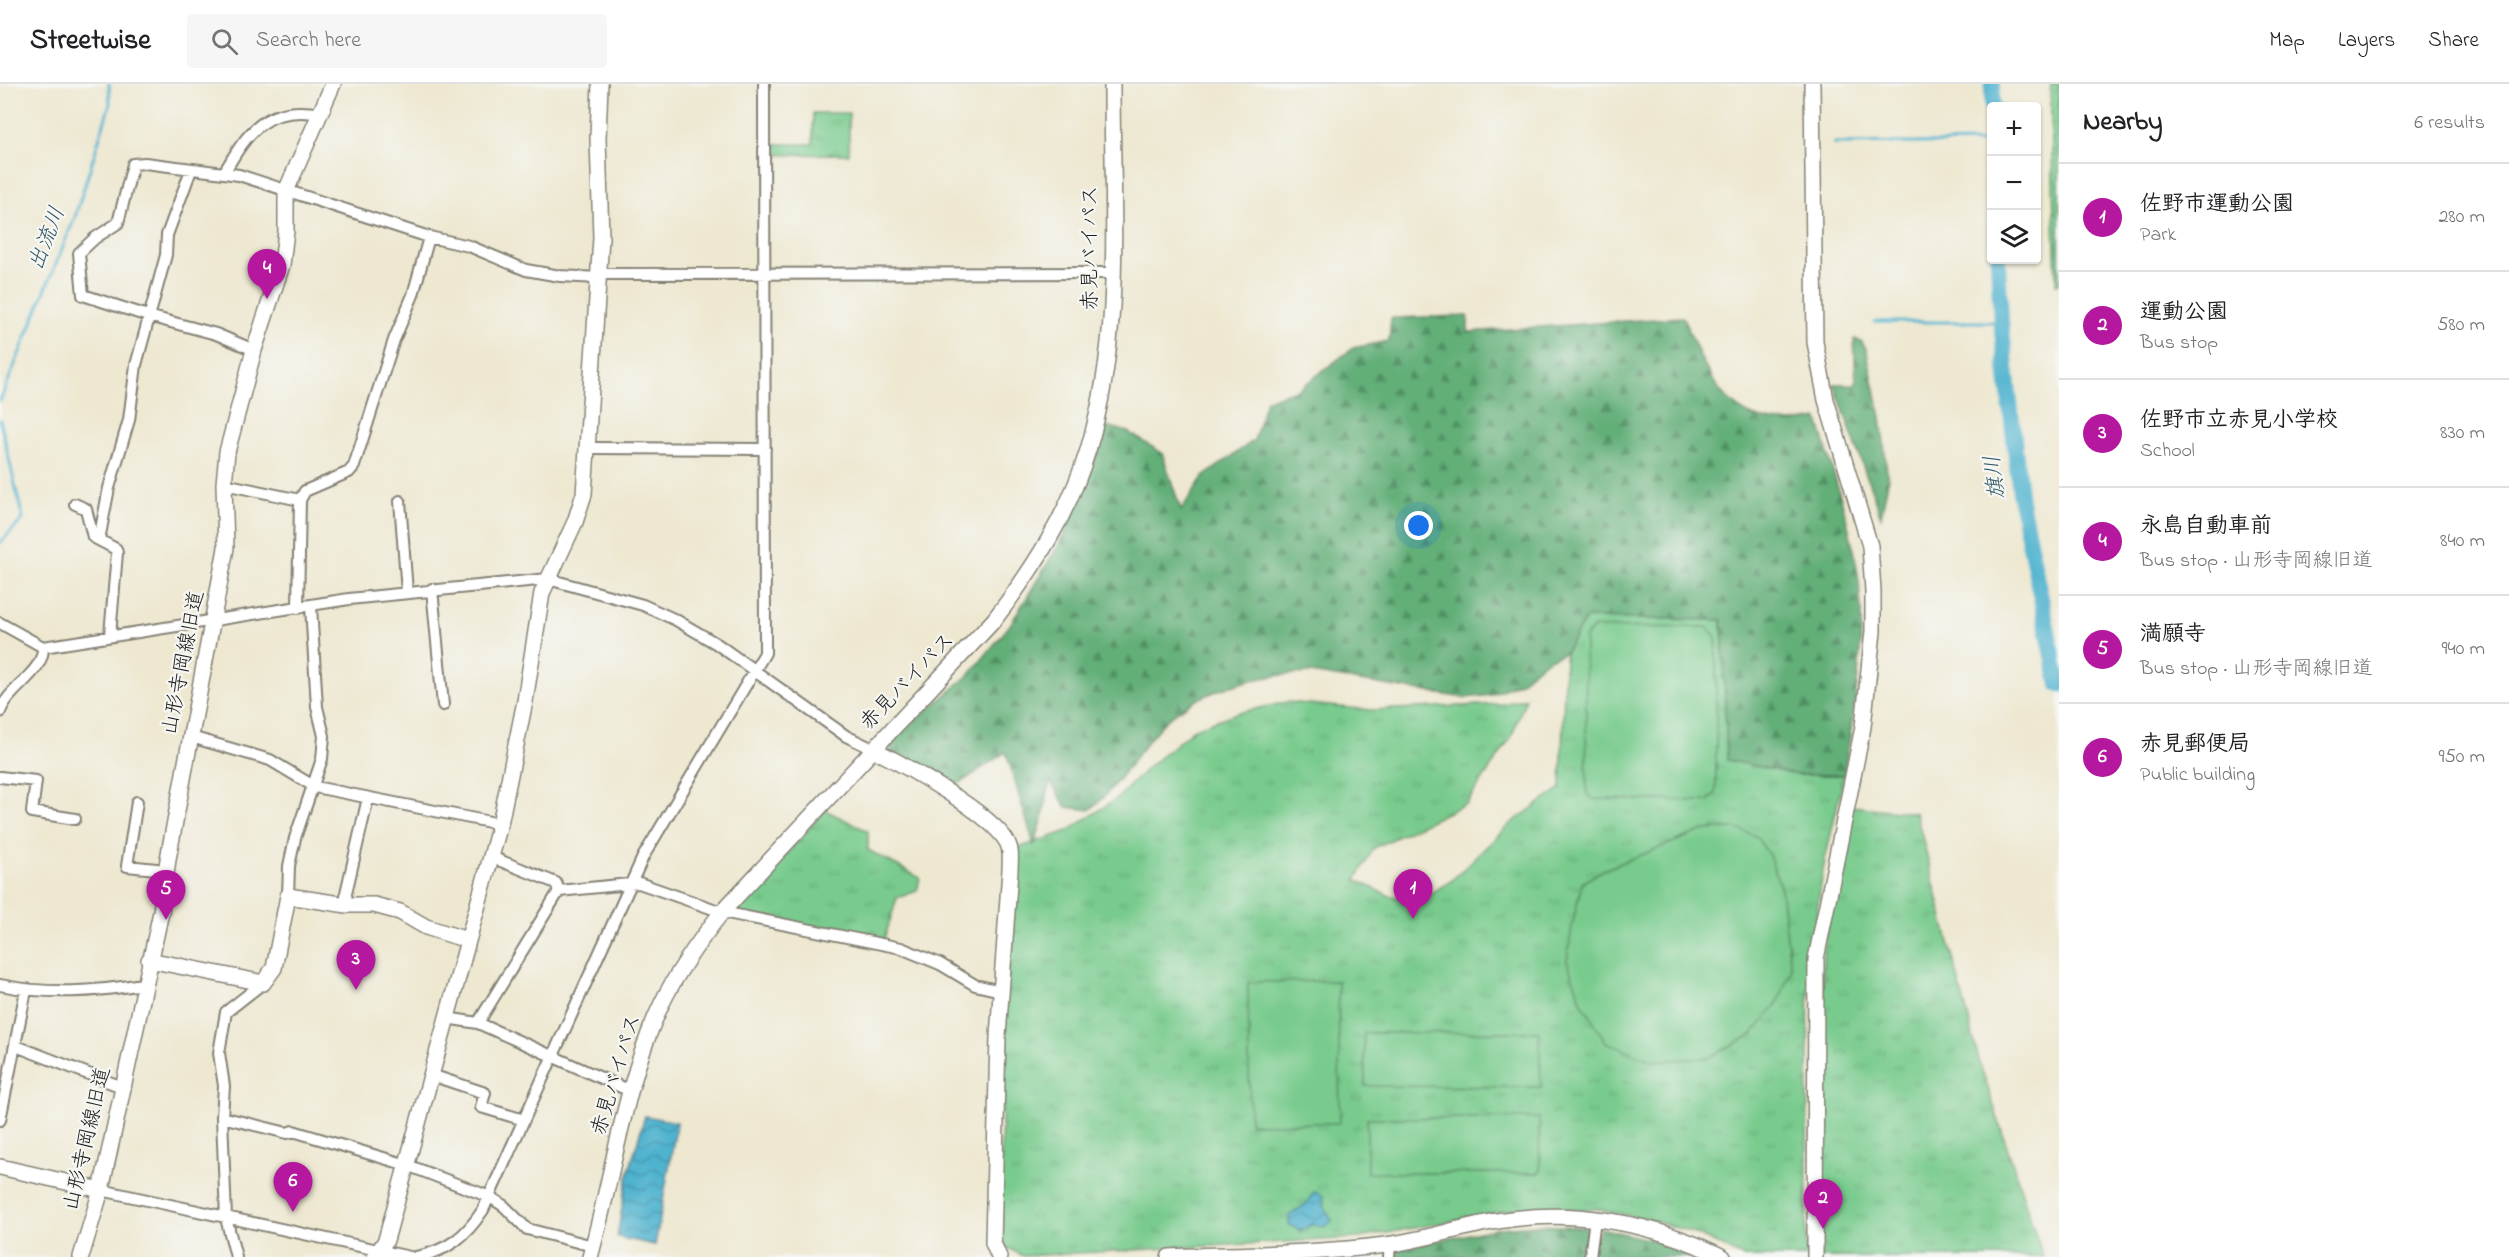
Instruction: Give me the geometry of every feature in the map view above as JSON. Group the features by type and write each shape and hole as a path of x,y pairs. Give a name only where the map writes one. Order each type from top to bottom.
{"street":[{"name":"山形寺岡線旧道","path":"81,1257 101,1190 143,984 161,912 166,870 226,548 224,484 227,452 254,350 282,265 286,231 286,191 333,84"},
{"path":"377,1255 386,1240 500,824 526,693 537,614 548,579 581,503 589,448 601,238 598,138 600,84"},
{"path":"416,1257 443,1249 464,1236 490,1197 552,1056 663,820 765,653 764,84"},
{"name":"赤見バイパス","path":"591,1251 630,1091 662,1004 684,964 722,912 873,749 970,649 1031,570 1059,520 1088,451 1102,393 1111,337 1112,84"},
{"path":"1812,84 1813,283 1816,351 1826,400 1870,546 1874,591 1873,631 1863,727 1816,959 1815,1257"},
{"path":"224,173 241,142 269,117 308,112 320,114"},
{"path":"254,350 216,334 148,316 83,295 79,253 95,238 118,223 133,164 145,163 224,173 429,237 469,246 526,270 560,276 766,273 1113,273"},
{"path":"99,540 109,488 129,420 136,365 166,255 172,215 191,170"},
{"path":"298,608 300,500 305,491 349,472 354,466 394,340 413,295 429,237"},
{"path":"589,448 765,449"},
{"path":"224,484 300,500"},
{"path":"400,501 407,592"},
{"path":"75,504 86,509 90,534 117,553 110,635"},
{"path":"0,623 42,647 407,592 548,579 643,605 707,638 836,729 917,772 956,798 996,830 1009,845 1010,870 1000,991 993,1243 999,1257"},
{"path":"432,589 443,705"},
{"path":"236,1257 226,1218 222,1117 224,1086 219,1053 226,1012 263,983 274,968 288,896 289,866 294,838 315,786 322,759 324,736 317,707 311,606"},
{"path":"0,712 3,703 35,668 43,653 42,647"},
{"path":"191,737 270,760 315,786 500,824"},
{"path":"0,777 36,781 32,812 75,819"},
{"path":"346,905 346,893 368,798"},
{"path":"137,802 127,866 166,870"},
{"path":"491,858 556,883 559,891"},
{"path":"559,891 631,884 646,885 722,912 901,948 940,964 975,985 1000,991"},
{"path":"478,1023 559,891"},
{"path":"288,896 346,905 374,905 400,912 426,927 467,940"},
{"path":"149,960 263,983"},
{"path":"0,985 26,990 81,993 143,984"},
{"path":"0,1120 26,990"},
{"path":"446,1018 478,1023 630,1091"},
{"path":"16,1046 122,1087"},
{"path":"431,1076 485,1093 481,1107 524,1120"},
{"path":"222,1117 287,1133 292,1131 407,1165 490,1197 504,1206 527,1229 591,1251"},
{"path":"0,1167 377,1255 410,1257"},
{"path":"1169,1257 1354,1249 1390,1251 1517,1218 1595,1219 1659,1232 1723,1257"},
{"path":"1590,1257 1595,1219"}],"green space":[{"path":"2050,84 2059,84 2059,284 2056,284"},
{"path":"813,113 849,113 849,154 769,155 769,144 813,144"},
{"path":"1468,316 1468,332 1683,317 1704,364 1715,384 1728,400 1744,412 1764,420 1788,422 1818,419 1850,535 1858,574 1860,599 1858,675 1844,775 1797,775 1727,760 1722,620 1586,618 1565,653 1547,660 1520,682 1491,695 1464,698 1311,673 1271,677 1229,687 1208,694 1172,715 1158,729 1109,791 1090,810 1066,807 1050,781 1043,818 1034,845 1006,752 953,788 891,752 890,742 971,673 1010,625 1057,548 1077,507 1107,426 1128,432 1162,453 1181,510 1203,477 1254,440 1266,400 1299,389 1353,348 1389,341 1391,318"},
{"path":"1854,339 1861,341 1866,348 1881,417 1888,481 1881,517 1834,384 1856,384"},
{"path":"1586,618 1722,620 1727,759 1797,775 1844,775 1823,870 1809,967 1806,1257 1744,1257 1696,1234 1654,1221 1597,1209 1515,1209 1360,1238 1023,1256 1006,1247 999,1227 1004,1040 1015,849 1068,831 1119,797 1146,769 1195,728 1237,713 1287,702 1372,710 1503,704 1526,698 1511,738 1467,803 1374,848 1356,880 1390,896 1421,899 1451,881 1511,823 1561,788 1565,653"},
{"path":"1707,627 1716,637 1716,793 1708,801 1593,799 1587,794 1585,637 1594,628"},
{"path":"1851,806 1916,813 1980,1064 2043,1257 1821,1257 1823,948"},
{"path":"825,810 868,831 868,850 920,878 917,891 897,898 883,943 736,913"},
{"path":"1735,828 1756,836 1769,855 1781,889 1791,970 1778,1002 1753,1034 1708,1058 1652,1061 1606,1042 1582,1003 1567,961 1582,883 1601,871 1704,830"},
{"path":"1338,981 1340,1123 1250,1124 1248,982"},
{"path":"1539,1032 1541,1087 1365,1086 1364,1033"},
{"path":"1367,1118 1539,1118 1540,1173 1367,1173"},
{"path":"1536,1225 1586,1227 1588,1235 1597,1236 1601,1228 1660,1242 1698,1257 1393,1257 1398,1249 1498,1228"}],"water":[{"path":"645,1116 677,1122 655,1245 617,1237 628,1174"},
{"path":"1314,1192 1323,1196 1324,1207 1332,1221 1324,1227 1313,1224 1300,1231 1289,1224 1289,1216 1306,1204"}],"waterway":[{"name":"出流川","path":"0,401 75,217 110,104 109,84"},
{"name":"旗川","path":"1992,84 1992,102"},
{"path":"1833,144 1987,142"},
{"name":"旗川","path":"1998,264 2001,322 2021,502 2059,685"},
{"path":"1875,322 2001,322"},
{"name":"出流川","path":"0,420 23,519 0,543"}],"place":[{"name":"永島自動車前","path":"267,299"},
{"name":"佐野市運動公園","path":"1413,919"},
{"name":"満願寺","path":"166,920"},
{"name":"佐野市立赤見小学校","path":"356,990"},
{"name":"赤見郵便局","path":"293,1212"},
{"name":"運動公園","path":"1823,1229"}]}
